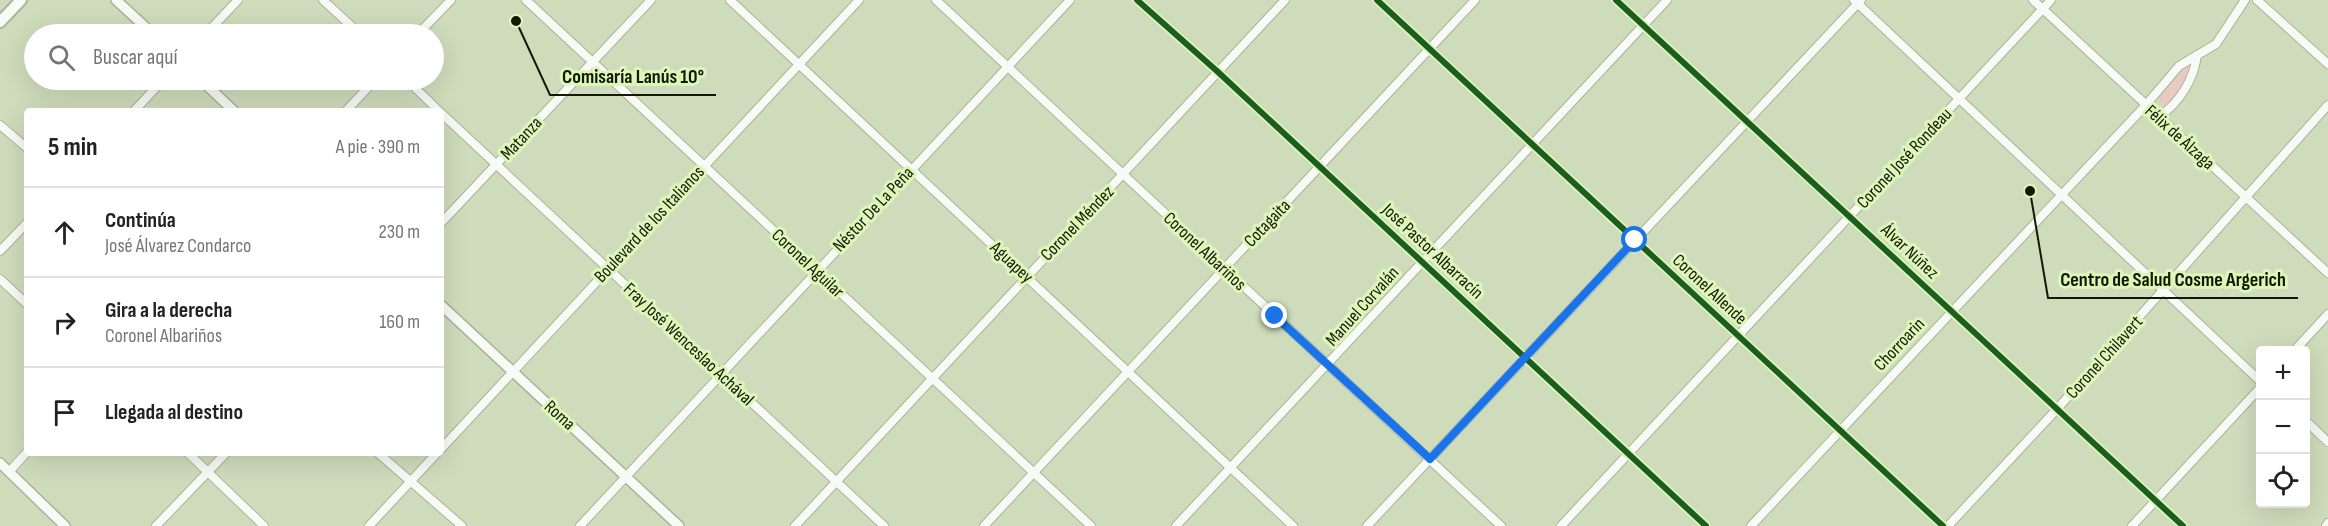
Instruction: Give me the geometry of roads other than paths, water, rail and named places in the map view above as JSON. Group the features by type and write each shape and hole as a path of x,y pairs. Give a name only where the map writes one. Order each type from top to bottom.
{"main road":[{"path":"0,22 21,0"}],"street":[{"path":"116,0 142,24"},
{"path":"215,24 237,0"},
{"path":"323,0 349,24"},
{"path":"428,24 451,0"},
{"name":"Coronel Aguilar","path":"526,0 1091,526"},
{"name":"Matanza","path":"444,220 651,0"},
{"name":"Aguapey","path":"730,0 1027,275 1293,526"},
{"name":"Boulevard de los Italianos","path":"444,446 859,0"},
{"name":"Coronel Albariños","path":"936,0 1501,526"},
{"name":"Néstor De La Peña","path":"580,526 910,168 1070,0"},
{"name":"José Pastor Albarracín","path":"1137,0 1218,72 1706,526"},
{"name":"Coronel Méndez","path":"795,526 1285,0"},
{"name":"Coronel Allende","path":"1377,0 1943,526"},
{"name":"Cotagaita","path":"984,526 1476,0"},
{"name":"Álvar Núñez","path":"1616,0 2183,526"},
{"name":"Manuel Corvalán","path":"1176,526 1329,366 1667,0"},
{"name":"Félix de Álzaga","path":"2033,0 2328,273"},
{"name":"Coronel José Rondeau","path":"1561,526 2051,0"},
{"name":"Chorroarin","path":"1750,526 2145,106 2179,66 2216,44 2245,0"},
{"path":"2257,0 2328,64"},
{"path":"1367,526 1858,1 1959,99 2256,377"},
{"path":"2160,116 2170,109 2195,74 2197,55"},
{"path":"137,108 154,90"},
{"path":"212,90 231,108"},
{"path":"349,108 366,90"},
{"name":"Fray José Wenceslao Achával","path":"417,90 436,108"},
{"name":"Coronel Chilavert","path":"1948,526 2164,291 2328,105"},
{"name":"Fray José Wenceslao Achával","path":"444,116 495,166 884,526"},
{"path":"0,125 24,145"},
{"path":"0,251 24,226"},
{"path":"0,279 24,301"},
{"name":"Roma","path":"444,307 679,526"},
{"path":"2299,346 2328,314"},
{"path":"2132,526 2256,392"},
{"path":"2310,425 2328,442"},
{"path":"9,471 24,455"},
{"path":"191,456 264,526"},
{"path":"156,526 223,456"},
{"path":"381,456 462,526"},
{"path":"369,526 435,456"},
{"path":"0,463 64,526"}],"place":[{"name":"Comisaría Lanús 10°","path":"516,21"},
{"name":"Centro de Salud Cosme Argerich","path":"2030,191"}]}
